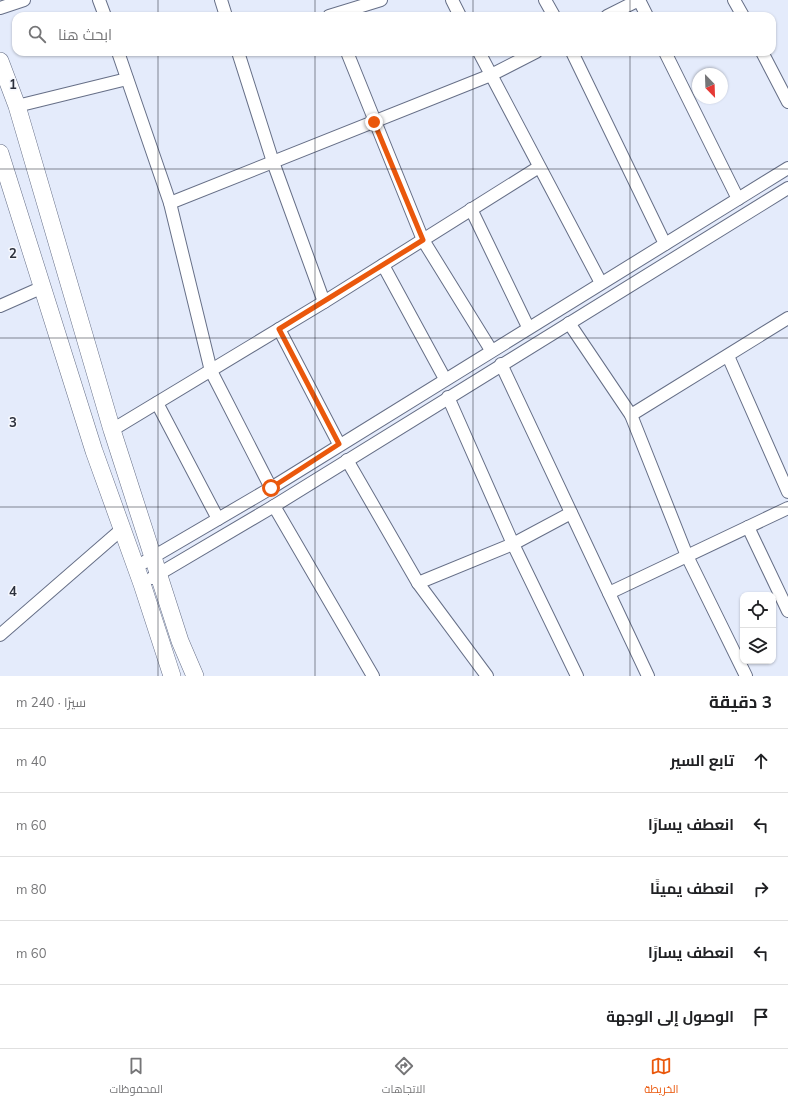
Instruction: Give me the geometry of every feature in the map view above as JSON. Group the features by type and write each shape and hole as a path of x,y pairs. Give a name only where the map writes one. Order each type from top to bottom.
{"street":[{"path":"0,8 24,0"},
{"path":"100,0 104,12"},
{"path":"221,0 225,12"},
{"path":"344,12 381,0"},
{"path":"452,0 458,12"},
{"path":"546,0 552,12"},
{"path":"615,12 639,0 645,12"},
{"path":"734,0 741,12"},
{"path":"119,56 170,203 211,371 271,488"},
{"path":"239,56 273,162 324,302"},
{"path":"349,56 423,240 491,350"},
{"path":"481,56 600,283"},
{"path":"170,203 491,75 528,56"},
{"path":"574,56 665,244"},
{"path":"667,56 738,199"},
{"path":"764,56 788,102"},
{"path":"0,61 17,106 112,430 180,641 195,676"},
{"path":"17,106 127,79"},
{"path":"0,153 94,451 142,584 172,676"},
{"path":"112,430 324,302 539,167"},
{"path":"136,567 271,488 528,327 788,168"},
{"path":"142,584 274,506 501,364 788,188"},
{"path":"471,210 528,327"},
{"path":"383,265 445,379"},
{"path":"0,306 43,287"},
{"path":"631,415 788,318"},
{"path":"569,323 631,415 687,556 746,676"},
{"path":"279,329 339,444"},
{"path":"728,356 788,492"},
{"path":"501,364 648,676"},
{"path":"448,397 513,544 578,676"},
{"path":"157,403 218,519"},
{"path":"347,460 418,583 487,676"},
{"path":"274,506 373,676"},
{"path":"609,593 788,508"},
{"path":"418,583 513,544 571,513"},
{"path":"748,527 788,611"},
{"path":"0,635 122,529"}],"route":[{"path":"271,488 339,444 279,329 423,240 374,122"}]}
